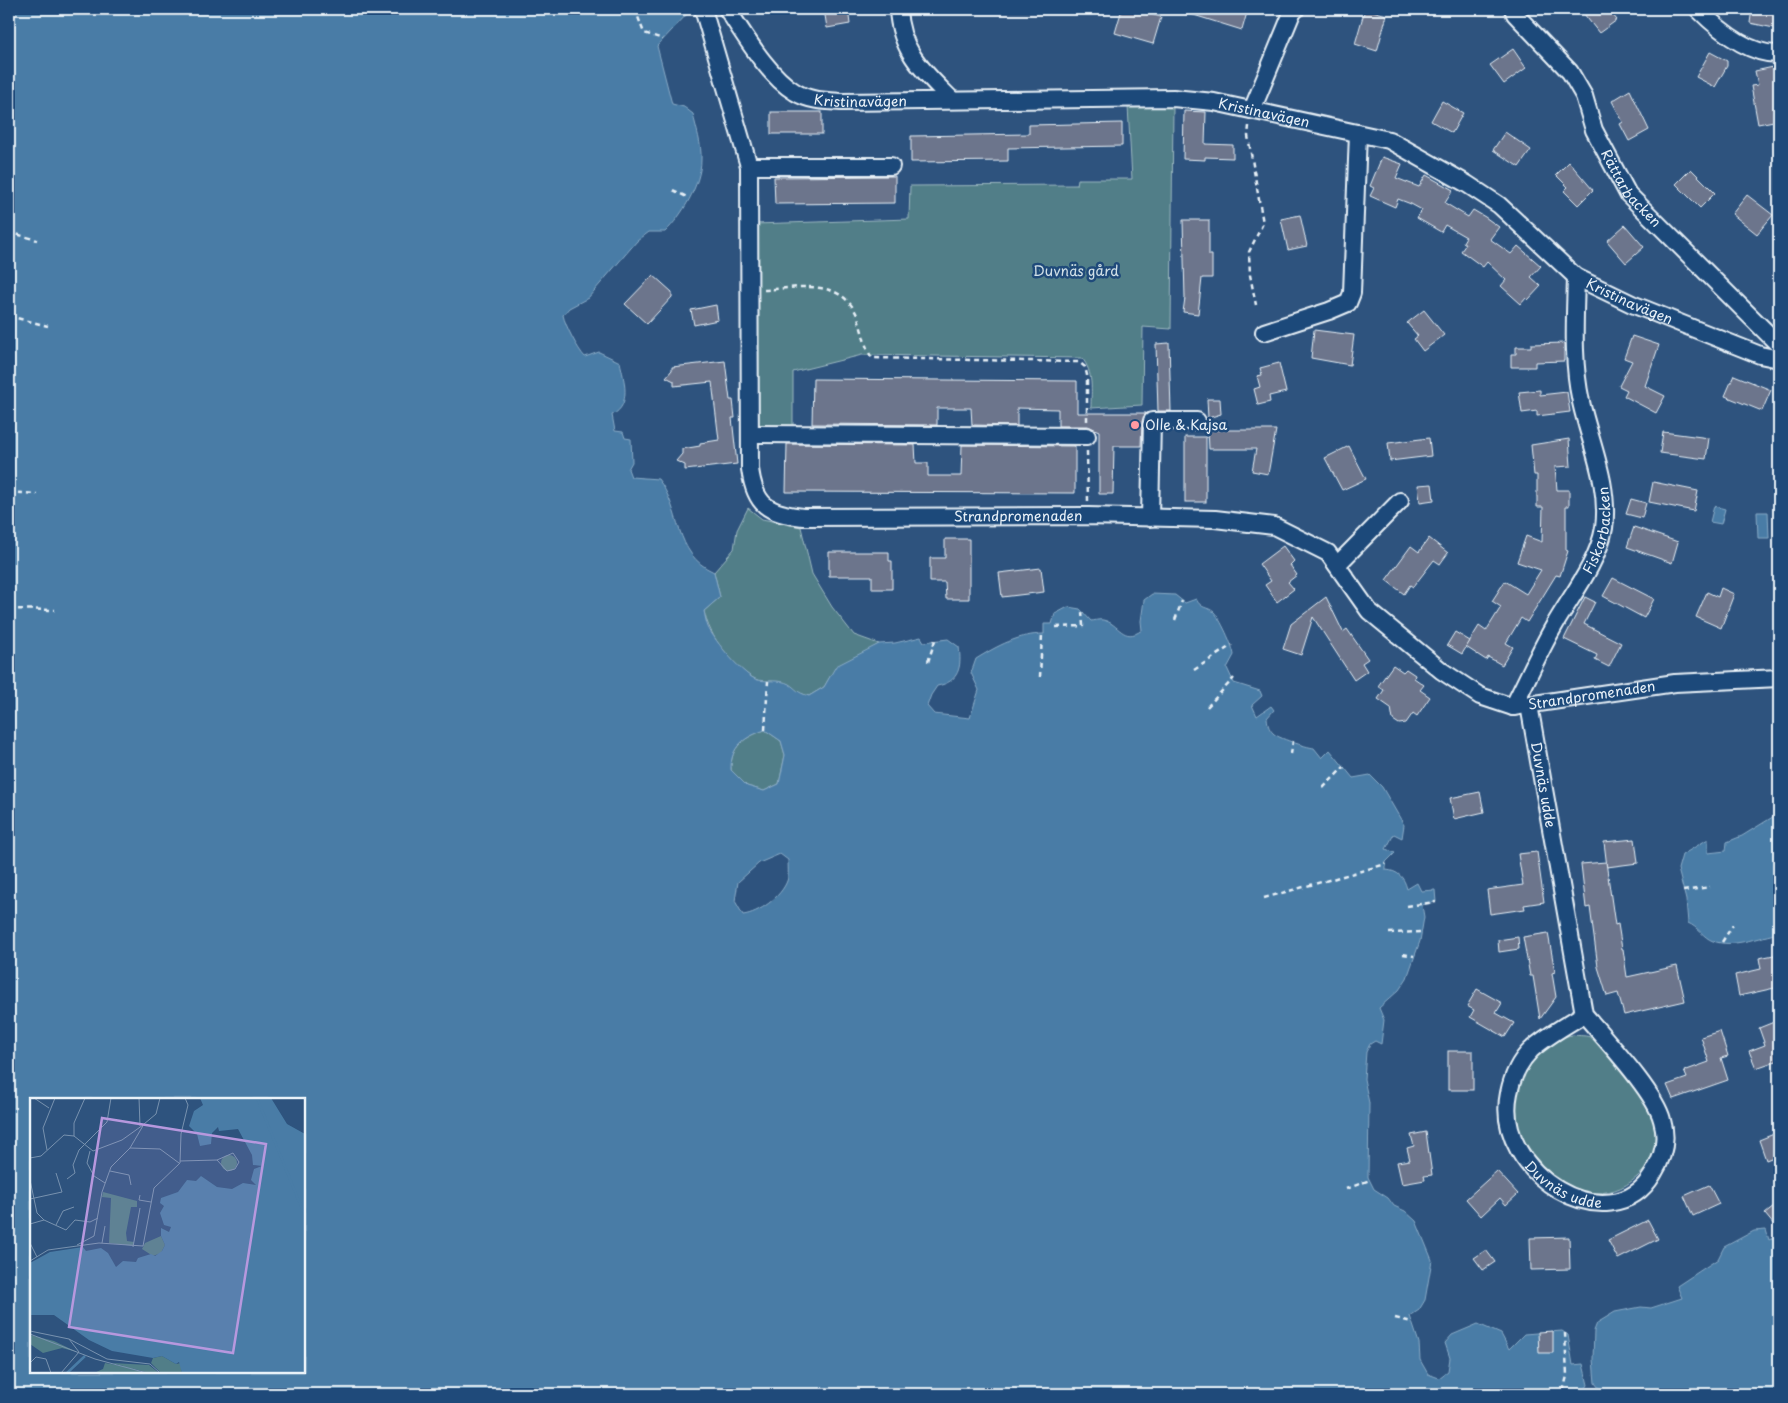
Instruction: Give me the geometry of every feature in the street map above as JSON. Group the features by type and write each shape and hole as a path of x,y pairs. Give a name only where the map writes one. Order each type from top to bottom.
{"street":[{"name":"Strandpromenaden","path":"703,9 749,166 750,470 756,494 770,510 803,517 1088,516 1215,519 1274,526 1328,552 1369,611 1442,671 1480,696 1521,706 1675,683 1779,678"},
{"name":"Kristinavägen","path":"727,9 773,72 795,92 816,100 843,102 950,99 1016,101 1174,98 1214,102 1389,140 1483,194 1506,210 1576,277 1632,304 1760,356 1779,359"},
{"path":"898,9 902,39 912,57 950,99"},
{"path":"1252,110 1292,13 1296,9"},
{"name":"Rättarbacken","path":"1513,9 1514,14 1570,72 1584,96 1594,130 1628,194 1773,330 1779,344"},
{"path":"1698,9 1713,24 1734,38 1758,50 1779,54"},
{"path":"1264,332 1348,303 1352,293 1358,133"},
{"path":"749,166 891,166"},
{"name":"Fiskarbacken","path":"1521,706 1553,628 1594,558 1604,528 1601,475 1581,402 1577,376 1574,346 1576,277"},
{"path":"1150,518 1152,421 1197,421"},
{"path":"751,434 1087,436"},
{"path":"1337,565 1400,501"},
{"name":"Duvnäs udde","path":"1521,706 1584,1014 1653,1100 1662,1120 1665,1141 1661,1161 1649,1181 1629,1197 1602,1203 1582,1201 1538,1177 1525,1161 1512,1136 1506,1109 1512,1077 1531,1051 1584,1014"}],"path":[{"path":"635,9 644,33 663,39"},
{"path":"1252,110 1248,136 1263,223 1249,252 1250,275 1256,305"},
{"path":"673,190 689,198"},
{"path":"9,232 37,240"},
{"path":"750,291 810,287 828,288 839,293 848,301 856,313 872,358 1079,362 1085,368 1087,375 1088,516"},
{"path":"9,316 48,326"},
{"path":"9,492 37,494"},
{"path":"1175,620 1182,602"},
{"path":"9,609 55,610"},
{"path":"1056,627 1083,626 1082,611"},
{"path":"1040,677 1042,634"},
{"path":"928,662 935,640"},
{"path":"1194,670 1232,644"},
{"path":"1207,707 1234,678"},
{"path":"765,730 768,680"},
{"path":"1291,754 1293,741"},
{"path":"1323,788 1344,767"},
{"path":"1264,898 1386,864"},
{"path":"1683,891 1710,888"},
{"path":"1407,906 1436,902"},
{"path":"1722,942 1733,924"},
{"path":"1389,932 1420,932"},
{"path":"1403,954 1414,956"},
{"path":"1346,1189 1370,1180"},
{"path":"1395,1318 1412,1322"},
{"path":"1556,1394 1563,1392 1567,1376 1565,1333"}],"green space":[{"name":"Duvnäs gård","path":"1128,106 1173,106 1171,329 1143,327 1142,405 1091,408 1090,376 1082,358 862,355 793,372 793,429 758,429 755,224 909,219 910,186 1077,185 1078,179 1132,179"},
{"path":"748,508 762,519 801,527 812,574 832,607 854,635 879,644 831,675 824,687 809,696 796,692 790,685 763,682 746,674 723,650 707,621 704,611 720,597 714,572 734,549 737,530"},
{"path":"765,730 781,741 785,755 779,784 764,791 747,786 731,770 731,762 736,749 745,739"},
{"path":"1573,1035 1590,1037 1606,1049 1644,1101 1656,1128 1657,1142 1653,1155 1645,1168 1632,1181 1621,1188 1609,1192 1584,1192 1560,1184 1548,1177 1529,1158 1520,1142 1514,1125 1512,1105 1514,1094 1529,1062 1552,1042"}],"water":[{"path":"13,9 688,9 689,12 657,46 672,104 684,107 693,114 701,154 698,179 694,189 684,209 665,232 649,232 637,241 588,298 569,308 563,315 572,337 585,357 599,352 620,362 625,392 622,405 612,415 615,431 623,432 625,438 631,439 632,462 628,469 631,477 658,479 666,491 685,543 691,554 701,564 714,572 720,597 704,611 711,633 730,657 752,677 758,680 785,682 799,692 809,696 824,687 836,666 879,644 895,643 921,637 924,642 948,639 959,647 959,667 950,681 937,686 927,706 934,714 970,718 979,690 971,673 976,659 1000,645 1017,638 1044,634 1044,624 1052,624 1055,614 1068,607 1080,609 1091,621 1101,620 1108,622 1130,635 1142,630 1141,621 1144,600 1152,594 1175,595 1185,603 1196,599 1202,606 1214,612 1223,626 1233,651 1234,655 1227,668 1234,683 1260,691 1262,696 1252,705 1257,716 1271,706 1274,710 1267,718 1268,726 1273,733 1292,742 1314,748 1322,758 1330,750 1353,778 1370,775 1382,787 1404,825 1402,838 1394,834 1386,849 1395,853 1386,862 1386,870 1400,875 1407,889 1417,883 1421,891 1435,890 1436,902 1422,905 1424,917 1420,941 1407,978 1399,990 1379,1008 1384,1020 1381,1044 1375,1041 1370,1044 1366,1052 1364,1079 1369,1103 1368,1177 1374,1189 1416,1221 1432,1260 1425,1300 1419,1310 1410,1316 1419,1343 1420,1360 1428,1374 1439,1378 1448,1371 1450,1358 1445,1343 1452,1335 1478,1324 1501,1334 1509,1349 1524,1334 1562,1331 1568,1335 1573,1365 1583,1364 1588,1385 1584,1391 1586,1394 9,1394 9,19","holes":["765,730 781,741 785,755 779,784 764,791 747,786 731,770 733,755 745,739","780,854 788,860 787,881 784,887 775,898 762,908 743,915 735,901 738,882 759,863"]},
{"path":"1714,506 1725,509 1721,524 1710,522"},
{"path":"1757,512 1768,512 1769,538 1758,538"},
{"path":"1779,810 1779,937 1775,934 1736,943 1720,943 1710,940 1688,923 1686,900 1678,869 1682,855 1708,839 1708,853 1726,851 1727,842 1742,836 1776,815"},
{"path":"1779,1228 1779,1394 1596,1394 1599,1388 1595,1383 1593,1359 1594,1331 1597,1323 1615,1312 1641,1307 1651,1308 1682,1298 1677,1286 1718,1259 1724,1247 1754,1231 1766,1230 1769,1240 1778,1235"}],"building":[{"path":"824,9 848,9 850,24 827,28"},
{"path":"1122,9 1132,9 1161,17 1153,44 1115,33"},
{"path":"1184,9 1248,9 1242,30 1184,12"},
{"path":"1365,9 1387,15 1377,51 1355,44"},
{"path":"1591,9 1608,9 1617,20 1599,33 1584,14"},
{"path":"1752,9 1778,9 1774,28 1750,23"},
{"path":"1513,49 1526,68 1504,84 1490,65"},
{"path":"1710,52 1727,61 1727,66 1715,87 1696,77"},
{"path":"1778,66 1779,120 1758,124 1751,86 1758,85 1755,71"},
{"path":"1630,90 1649,130 1629,141 1620,124 1623,122 1612,101"},
{"path":"1442,101 1463,113 1452,133 1431,121"},
{"path":"1184,111 1206,112 1205,144 1233,145 1233,158 1205,157 1205,160 1183,159"},
{"path":"771,112 822,112 822,134 771,134"},
{"path":"1122,123 1122,146 1008,148 1008,161 911,162 911,136 1029,134 1029,125"},
{"path":"1505,132 1531,150 1519,167 1493,150"},
{"path":"1382,157 1402,164 1396,178 1419,187 1426,175 1453,190 1445,203 1468,217 1473,210 1499,227 1490,239 1511,254 1518,246 1541,266 1531,277 1541,286 1528,300 1526,298 1521,304 1501,286 1506,280 1487,262 1483,267 1461,251 1466,244 1463,242 1466,237 1445,225 1441,232 1417,218 1422,210 1411,204 1398,199 1395,207 1370,196 1374,188 1370,186"},
{"path":"1569,162 1593,190 1578,205 1564,191 1568,187 1556,175"},
{"path":"1691,169 1715,193 1700,208 1676,184"},
{"path":"895,176 895,203 775,204 774,177"},
{"path":"1747,195 1773,215 1757,234 1732,214"},
{"path":"1300,215 1307,246 1288,250 1281,219"},
{"path":"1183,220 1209,220 1209,255 1212,255 1212,278 1202,278 1198,314 1183,312 1185,298"},
{"path":"1625,225 1644,247 1626,263 1607,241"},
{"path":"653,275 672,292 672,297 647,324 625,304"},
{"path":"716,305 718,320 694,325 691,310"},
{"path":"1424,310 1444,335 1423,351 1414,339 1418,336 1407,323"},
{"path":"1314,330 1354,335 1350,365 1311,358"},
{"path":"1632,336 1659,345 1645,386 1665,396 1656,413 1624,396 1627,390 1619,386 1632,361 1624,358"},
{"path":"1169,343 1171,411 1158,411 1156,344"},
{"path":"1564,343 1564,361 1535,362 1535,367 1511,367 1511,354 1516,354 1516,347 1531,347 1531,344"},
{"path":"725,361 730,400 733,400 735,418 732,418 737,464 685,470 685,465 676,461 682,454 682,449 700,446 700,443 719,440 712,382 674,386 674,381 666,377 672,370 672,367"},
{"path":"1279,363 1286,392 1269,396 1270,402 1258,405 1254,389 1260,387 1257,376 1262,375 1260,368"},
{"path":"1734,375 1771,390 1762,411 1725,396"},
{"path":"813,379 1077,381 1077,413 1146,413 1142,421 1141,446 1114,446 1113,494 1099,494 1099,431 1088,426 1058,426 1058,409 1017,408 1017,426 972,425 971,408 937,408 937,425 812,424"},
{"path":"1540,390 1540,395 1567,392 1570,412 1537,416 1537,411 1522,413 1519,392"},
{"path":"1207,399 1220,399 1221,414 1208,418"},
{"path":"1208,430 1276,430 1268,474 1252,471 1256,449 1209,449"},
{"path":"1663,432 1709,438 1706,459 1660,453"},
{"path":"1185,437 1206,437 1206,502 1185,502"},
{"path":"1429,438 1431,456 1390,461 1388,443"},
{"path":"1569,439 1571,466 1555,467 1557,490 1569,490 1569,506 1566,506 1566,550 1568,551 1560,576 1556,575 1527,622 1521,618 1506,643 1513,647 1502,665 1488,657 1486,660 1466,647 1479,626 1486,631 1501,607 1492,601 1505,581 1526,594 1541,570 1517,562 1526,536 1542,542 1543,507 1537,507 1537,475 1534,475 1531,445"},
{"path":"787,444 915,445 916,463 928,463 928,476 961,476 962,445 1075,446 1075,493 786,492"},
{"path":"1349,446 1366,479 1342,490 1325,458"},
{"path":"1653,482 1698,491 1694,511 1649,502"},
{"path":"1432,484 1434,500 1420,502 1418,485"},
{"path":"1631,499 1646,503 1642,518 1626,514"},
{"path":"1634,527 1678,542 1672,563 1627,547"},
{"path":"1429,538 1448,553 1440,564 1434,560 1413,587 1410,585 1404,594 1386,580 1411,546 1419,552"},
{"path":"945,539 969,539 969,599 946,599 945,582 930,582 930,558 945,558"},
{"path":"1283,546 1294,561 1290,565 1297,575 1288,582 1294,589 1277,602 1265,585 1271,581 1259,564"},
{"path":"829,552 889,552 889,561 892,561 892,589 872,589 872,576 829,576"},
{"path":"1041,568 1044,592 1002,597 999,573"},
{"path":"1613,578 1654,599 1644,618 1603,596"},
{"path":"1721,588 1734,594 1721,628 1696,617 1707,592 1718,597"},
{"path":"1326,597 1343,632 1347,629 1368,659 1362,663 1367,671 1354,680 1313,617 1301,655 1283,649 1291,624"},
{"path":"1585,597 1595,602 1584,624 1621,643 1609,667 1595,660 1597,655 1564,639"},
{"path":"1455,632 1470,641 1462,654 1447,645"},
{"path":"1393,665 1403,672 1406,669 1415,675 1414,678 1424,685 1420,690 1430,697 1417,716 1413,713 1406,723 1399,724 1393,720 1391,708 1378,699 1384,690 1378,686"},
{"path":"1480,792 1484,812 1454,819 1450,798"},
{"path":"1635,839 1638,863 1607,867 1604,842"},
{"path":"1537,852 1544,902 1524,905 1525,909 1490,914 1487,890 1523,885 1518,854"},
{"path":"1606,862 1615,925 1618,924 1627,977 1677,966 1685,1001 1624,1015 1618,993 1607,996 1598,967 1590,907 1586,908 1581,864"},
{"path":"1548,933 1555,972 1552,973 1556,997 1540,1019 1533,976 1530,976 1523,937"},
{"path":"1518,937 1519,949 1499,952 1498,940"},
{"path":"1779,954 1779,987 1739,996 1735,975 1761,969 1759,958"},
{"path":"1477,989 1502,1003 1496,1013 1514,1023 1505,1037 1470,1017 1474,1010 1467,1006"},
{"path":"1779,1020 1779,1060 1756,1068 1749,1051 1765,1045 1759,1028"},
{"path":"1720,1031 1728,1056 1721,1058 1728,1080 1673,1099 1667,1085 1687,1078 1684,1071 1709,1062 1701,1037"},
{"path":"1448,1051 1473,1051 1473,1090 1448,1090"},
{"path":"1426,1132 1432,1175 1424,1176 1425,1180 1402,1184 1397,1162 1410,1160 1407,1148 1414,1146 1411,1135"},
{"path":"1779,1132 1779,1155 1766,1160 1759,1140"},
{"path":"1497,1171 1518,1194 1506,1205 1500,1198 1481,1216 1466,1199"},
{"path":"1709,1185 1719,1204 1693,1216 1684,1196"},
{"path":"1779,1203 1779,1231 1765,1214"},
{"path":"1648,1220 1658,1239 1618,1259 1608,1240"},
{"path":"1569,1237 1570,1269 1531,1270 1530,1238"},
{"path":"1486,1250 1495,1262 1483,1270 1474,1258"},
{"path":"1553,1331 1553,1353 1539,1353 1538,1332"}],"place":[{"name":"Olle & Kajsa","path":"1135,425"}]}
